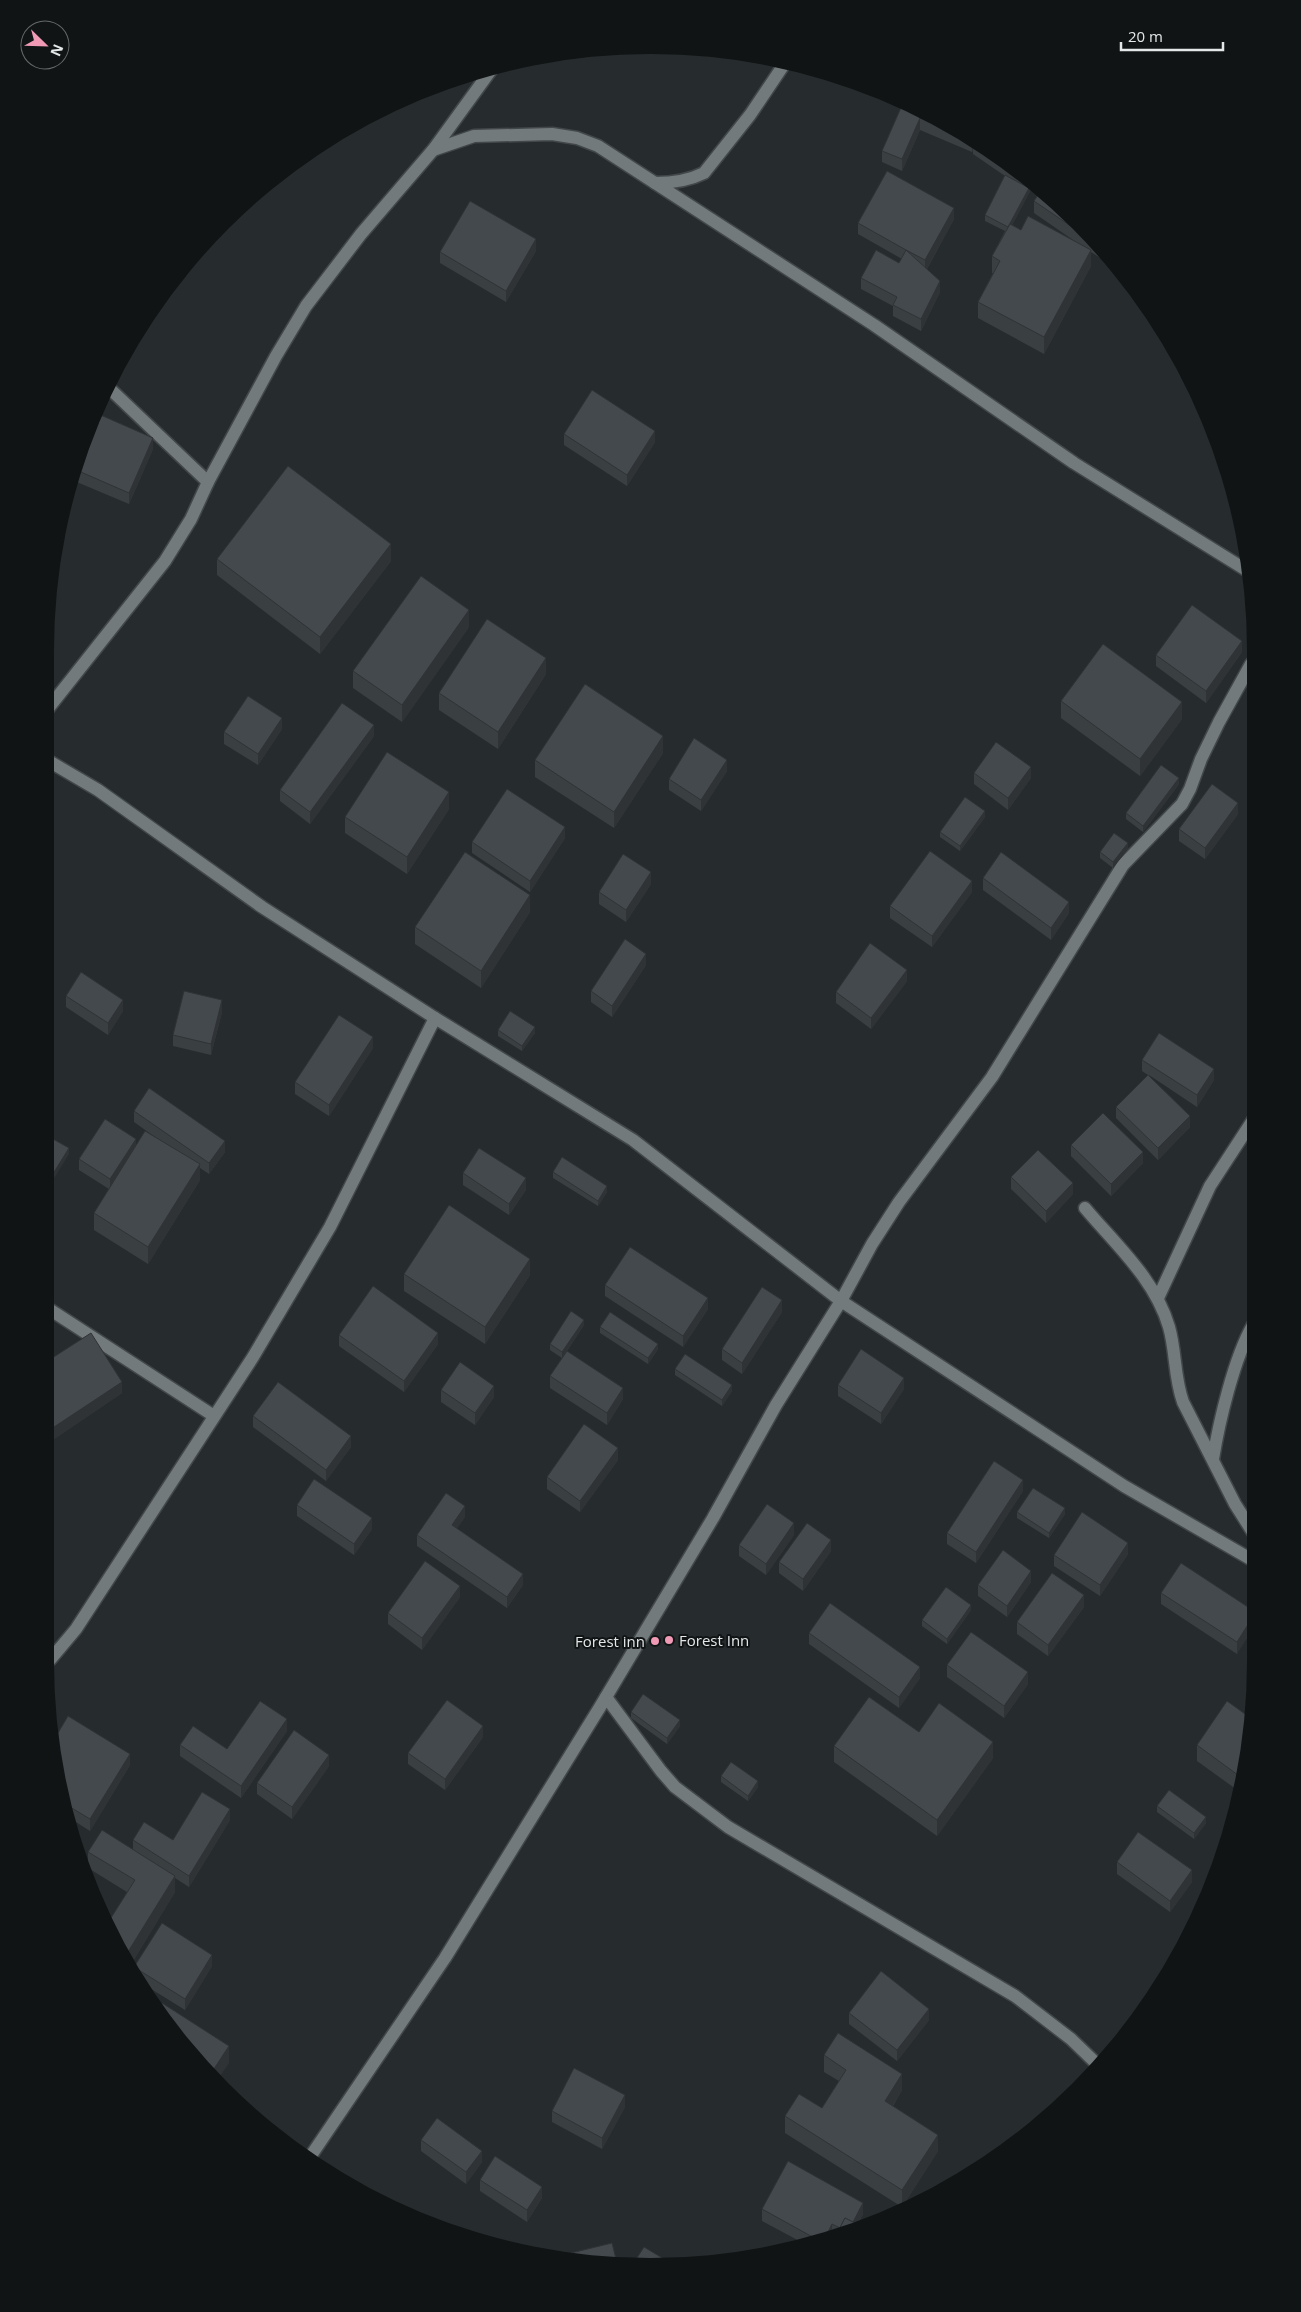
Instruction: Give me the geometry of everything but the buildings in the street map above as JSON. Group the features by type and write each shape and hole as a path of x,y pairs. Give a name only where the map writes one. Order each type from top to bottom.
{"street":[{"path":"655,183 678,182 704,173 750,115 781,68"},
{"path":"54,701 164,561 191,519 208,482 276,356 306,306 361,234 433,150 486,77"},
{"path":"433,150 474,136 552,134 577,138 598,146 874,325 1074,463 1241,567"},
{"path":"113,392 208,482"},
{"path":"313,2153 445,1958 606,1697 713,1518 776,1404 841,1301 872,1244 900,1202 992,1077 1123,865 1182,804 1190,790 1201,759 1247,671"},
{"path":"54,764 98,790 262,907 435,1018 633,1140 841,1301 1124,1486 1247,1557"},
{"path":"54,1655 76,1629 253,1357 330,1227 435,1018"},
{"path":"1158,1298 1210,1186 1247,1129"},
{"path":"1085,1208 1148,1281 1158,1298 1169,1329 1178,1388 1235,1504 1247,1523"},
{"path":"54,1312 214,1416"},
{"path":"1213,1460 1217,1433 1242,1348 1247,1338"},
{"path":"606,1697 675,1787 728,1827 1015,1996 1071,2039 1093,2061"}],"place":[{"name":"Forest Inn","path":"669,1640"},
{"name":"Forest inn","path":"655,1641"}]}
